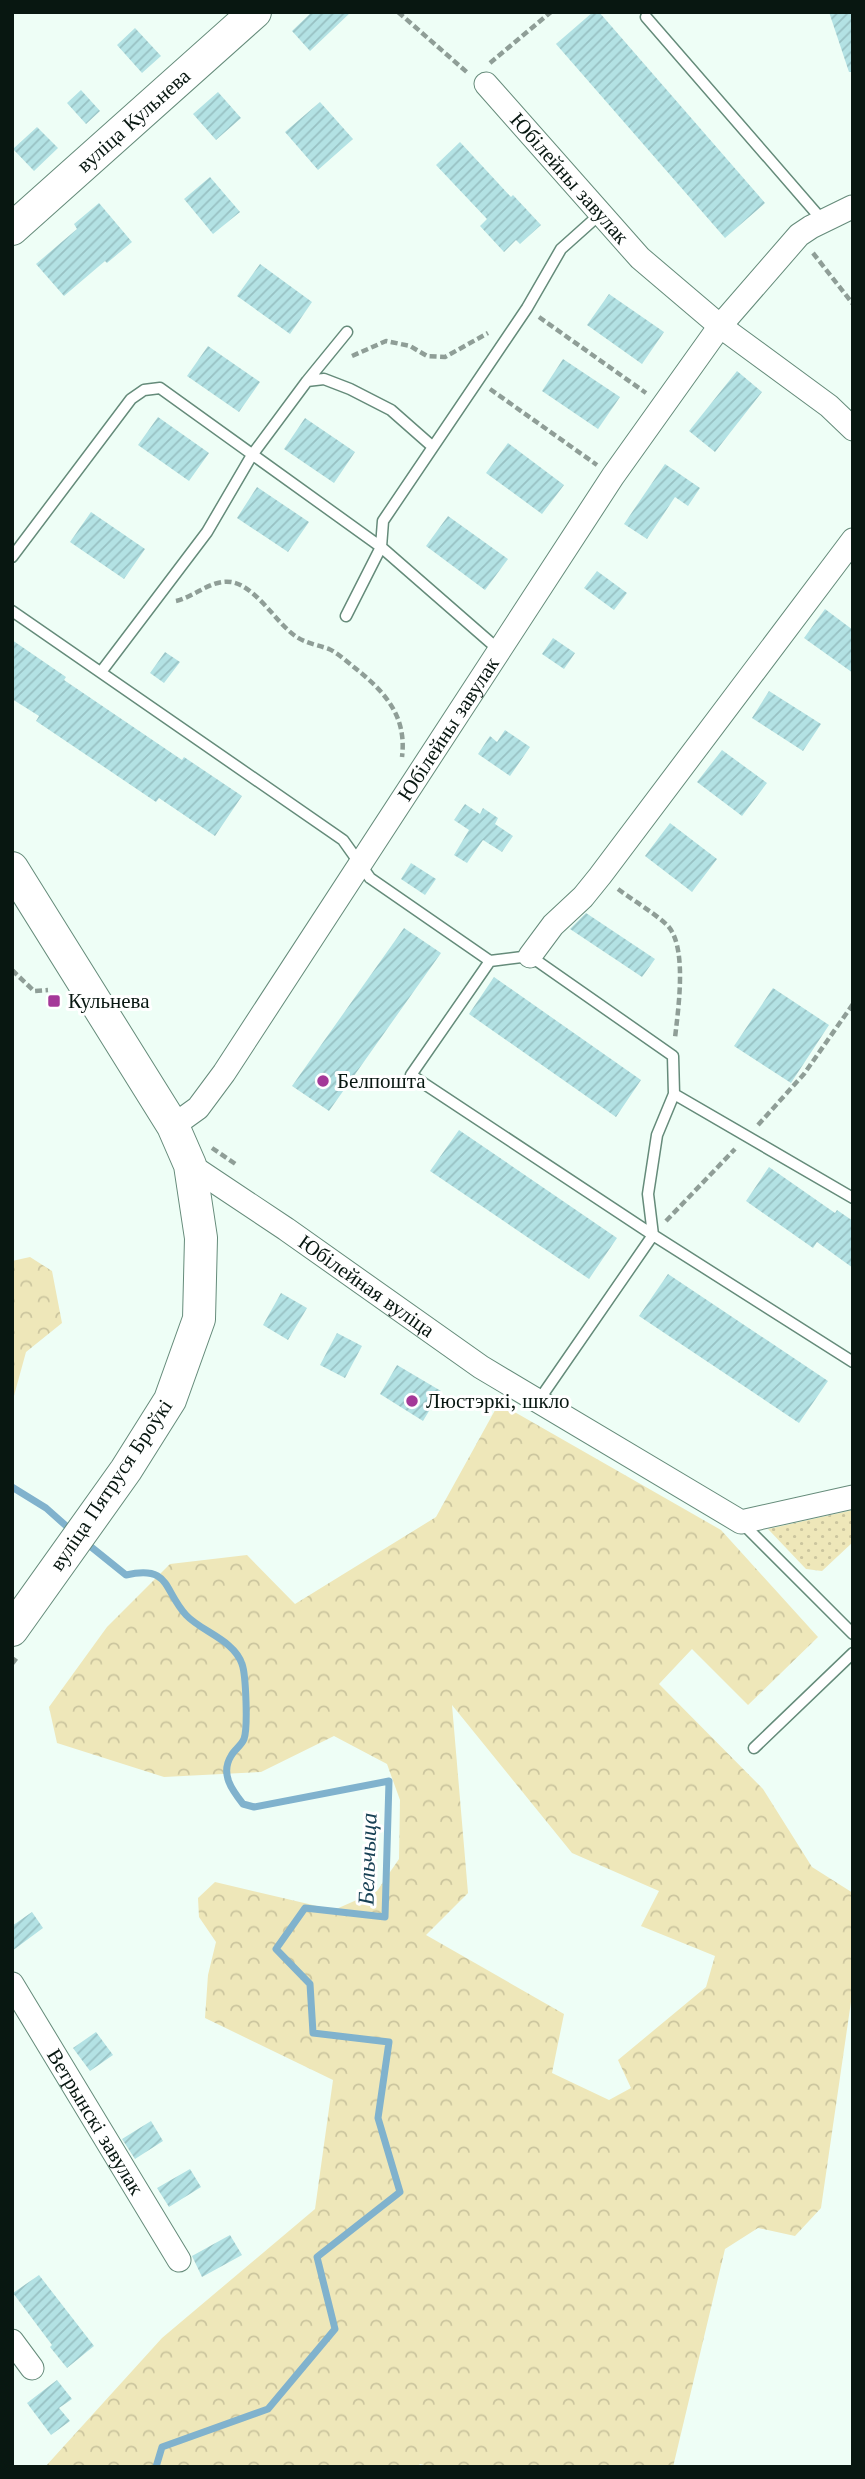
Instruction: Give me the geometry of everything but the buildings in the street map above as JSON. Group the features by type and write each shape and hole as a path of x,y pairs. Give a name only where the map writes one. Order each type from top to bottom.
{"main road":[{"name":"вуліца Кульнева","path":"12,229 256,12"},
{"path":"12,868 173,1126 190,1165"},
{"name":"вуліца Пятруся Броўкі","path":"15,1626 126,1470 170,1400 199,1319 201,1238 190,1165"}],"street":[{"name":"Юбілейны завулак","path":"480,80 640,258 720,326 829,407 853,429"},
{"name":"Юбілейны завулак","path":"173,1126 198,1108 224,1073 613,477 720,326 799,235 852,207"},
{"path":"530,956 553,925 583,897 600,876 853,540"},
{"name":"Юбілейная вуліца","path":"190,1165 286,1229 481,1367 741,1522"},
{"path":"741,1522 853,1497"},
{"name":"Ветрынскі завулак","path":"12,1984 178,2260"},
{"path":"12,2341 32,2368"}],"lane":[{"path":"646,18 823,221"},
{"path":"346,616 381,547 383,521 527,308 561,249 599,215"},
{"path":"101,672 208,531 251,455 347,332"},
{"path":"307,381 324,379 391,410 433,447"},
{"path":"12,557 131,399 144,390 160,388 381,547 499,650"},
{"path":"12,611 343,840 370,878 490,961 530,956 673,1056 674,1094 657,1135 648,1194 653,1235 539,1401"},
{"path":"490,961 411,1075 653,1235 853,1362"},
{"path":"674,1094 853,1198"},
{"path":"741,1522 853,1634"},
{"path":"754,1748 853,1653"}],"path":[{"path":"398,12 480,80 551,12"},
{"path":"799,235 853,304"},
{"path":"324,379 354,354 386,341 410,346 427,356 445,357 482,338 527,308 643,391"},
{"path":"478,380 613,477"},
{"path":"151,606 187,599 214,584 231,582 252,593 273,611 286,629 304,642 332,650 379,688 395,709 403,744 401,767"},
{"path":"600,876 668,926 676,939 681,985 673,1056"},
{"path":"12,970 34,991 48,990"}],"green space":[{"path":"30,1257 52,1271 62,1323 26,1352 12,1403 12,1261"},
{"path":"499,1403 721,1530 818,1637 748,1705 692,1649 659,1684 763,1789 812,1867 853,1893 853,1988 821,2208 795,2236 758,2228 725,2249 673,2467 433,2467 420,2464 417,2467 45,2467 162,2338 315,2209 333,2080 205,2018 208,1975 216,1942 199,1917 198,1898 215,1882 334,1910 377,1891 399,1859 400,1800 387,1764 334,1736 261,1772 164,1777 57,1743 49,1707 107,1627 170,1564 247,1555 295,1604 436,1517","holes":["452,1705 572,1853 659,1891 641,1926 715,1956 706,1987 618,2060 631,2088 609,2100 552,2073 564,2014 426,1935 468,1893"]},
{"path":"853,1510 853,1542 822,1571 806,1569 768,1529"}],"waterway":[{"name":"Бельчыца","path":"12,1487 46,1508 73,1532"},
{"name":"Бельчыца","path":"85,1542 126,1575 141,1573 159,1577 186,1615 225,1642 238,1656 245,1679 245,1733 243,1741 231,1756 227,1775 231,1787 243,1804 254,1807 389,1781 385,1917 305,1908 276,1949 310,1984 313,2033 389,2042 378,2118 400,2192 317,2257 335,2329 268,2409 162,2447 156,2467"}],"place":[{"name":"Кульнева","path":"54,1001"},
{"name":"Белпошта","path":"323,1081"},
{"name":"Люстэркі, шкло","path":"412,1401"}]}
